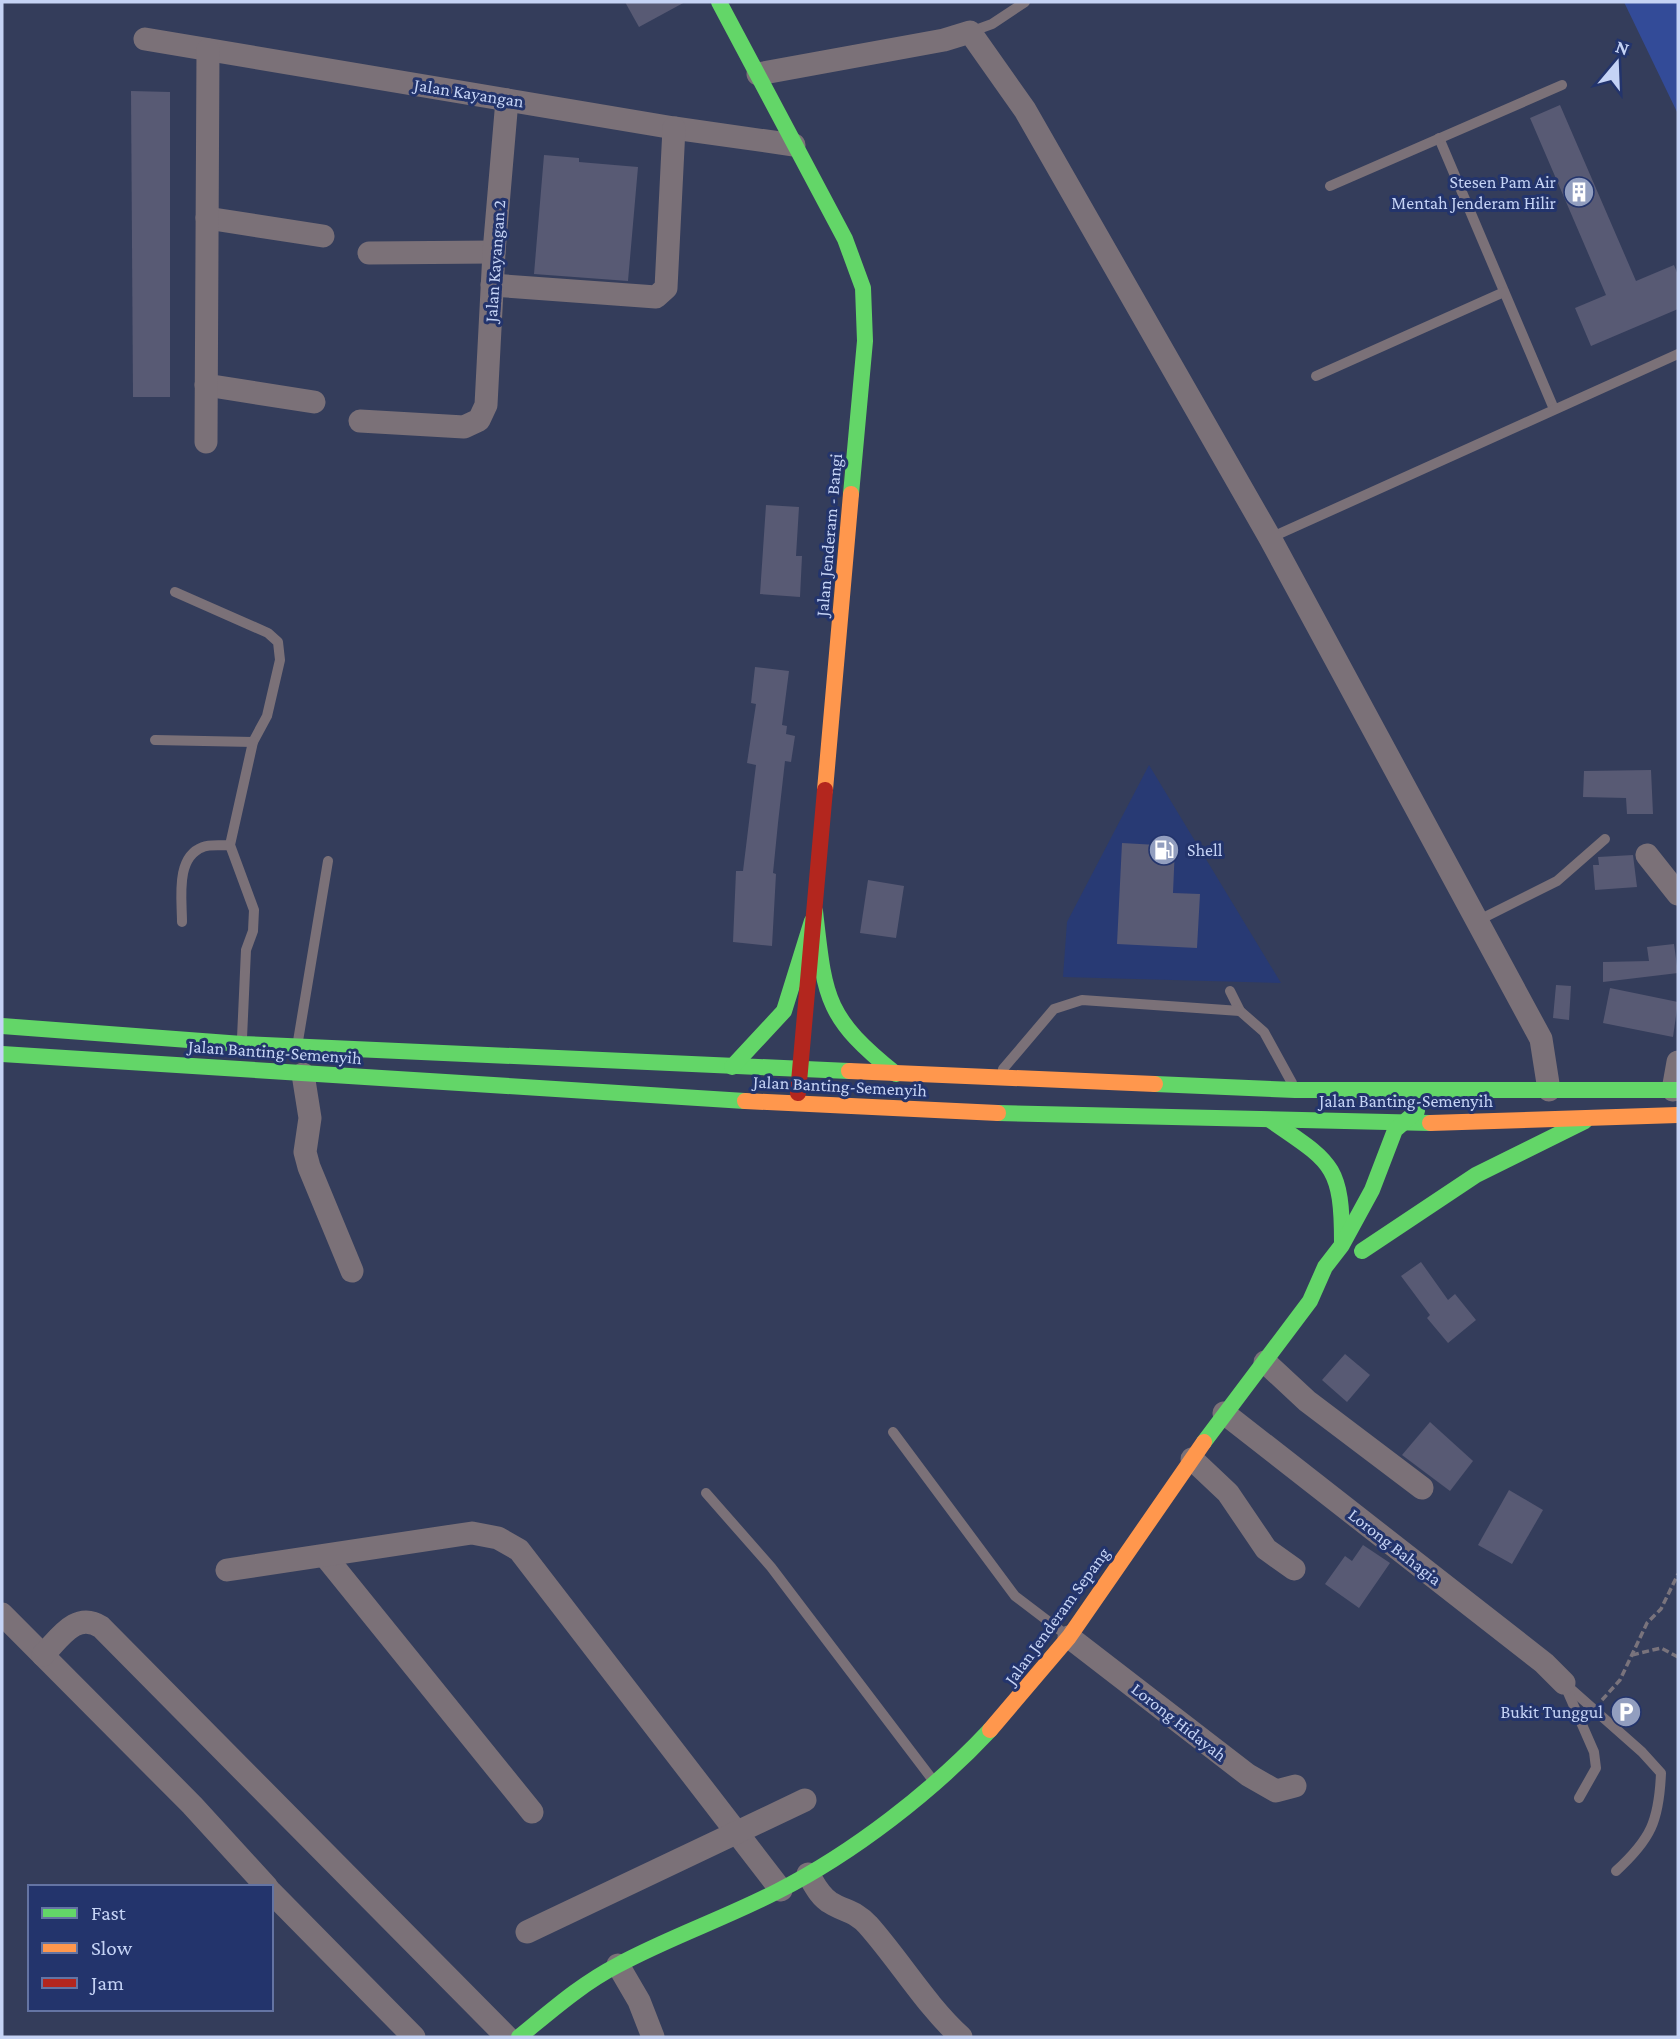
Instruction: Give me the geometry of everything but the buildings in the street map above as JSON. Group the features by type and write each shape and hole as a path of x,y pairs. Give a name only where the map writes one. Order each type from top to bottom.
{"main road":[{"name":"Jalan Jenderam - Bangi","path":"719,2 845,239 863,288 865,341 797,1104"},
{"path":"732,1066 784,1011 815,911"},
{"path":"815,911 824,975 832,1004 843,1026 896,1074"},
{"name":"Jalan Banting-Semenyih","path":"2,1026 298,1047 1313,1091 1676,1090"},
{"name":"Jalan Banting-Semenyih","path":"2,1054 797,1104 1270,1120 1407,1129 1591,1117 1678,1115"},
{"path":"1310,1301 1325,1267 1342,1245 1372,1190 1395,1130 1407,1129 1428,1100 1453,1089"},
{"path":"1313,1091 1390,1107 1407,1129"},
{"path":"1378,1218 1358,1255 1412,1213 1494,1165 1572,1131 1591,1117"},
{"path":"1270,1120 1323,1154 1333,1167 1342,1201 1342,1245"},
{"path":"1310,1301 1340,1279"},
{"name":"Jalan Jenderam Sepang","path":"519,2037 572,1993 618,1965 781,1890 807,1874 894,1815 965,1757 1023,1696 1069,1637 1224,1413 1310,1301"}],"street":[{"path":"758,74 944,40 970,32 1025,110 1270,538 1541,1039 1549,1090"},
{"name":"Jalan Kayangan","path":"145,39 674,128 794,145"},
{"path":"206,442 208,50"},
{"name":"Jalan Kayangan 2","path":"360,421 464,427 479,420 486,405 494,253 508,100"},
{"path":"492,285 656,297 662,294 666,288 674,128"},
{"path":"207,218 323,236"},
{"path":"369,253 494,253"},
{"path":"206,385 314,402"},
{"path":"1647,855 1678,894"},
{"path":"1676,1090 1678,1062"},
{"path":"303,1074 310,1118 305,1152 352,1271"},
{"path":"1265,1362 1307,1401 1422,1488"},
{"name":"Lorong Bahagia","path":"1224,1413 1544,1663 1564,1683"},
{"path":"1192,1460 1228,1493 1266,1549 1294,1569"},
{"path":"227,1570 472,1533 498,1538 519,1550 781,1890"},
{"path":"325,1556 532,1812"},
{"path":"2,1614 192,1805 265,1885"},
{"path":"43,1655 75,1623 91,1620 101,1627 506,2037"},
{"name":"Lorong Hidayah","path":"1069,1637 1248,1775 1276,1790 1295,1786"},
{"path":"527,1932 804,1800"},
{"path":"807,1874 820,1894 831,1904 849,1909 866,1922 942,2020 961,2037"},
{"path":"273,1894 414,2037"},
{"path":"618,1965 639,2001 653,2037"}],"lane":[{"path":"970,32 992,24 1025,2"},
{"path":"1330,186 1562,85"},
{"path":"1439,138 1554,409"},
{"path":"1316,376 1504,292"},
{"path":"1270,538 1678,354"},
{"path":"175,592 268,633 278,642 280,660 267,716 253,742 230,845 254,910 253,931 246,950 242,1044"},
{"path":"155,740 253,742"},
{"path":"1477,921 1557,881 1605,839"},
{"path":"181,922 182,874 189,858 202,847 230,845"},
{"path":"298,1047 328,861"},
{"path":"1230,991 1240,1011 1264,1032 1296,1090"},
{"path":"996,1078 1054,1009 1082,1000 1240,1011"},
{"path":"893,1432 1015,1596 1069,1637"},
{"path":"706,1493 771,1567 934,1782"},
{"path":"1564,1683 1642,1752 1661,1773 1659,1809 1641,1849 1616,1871"},
{"path":"1564,1683 1594,1752 1596,1768 1579,1798"}],"path":[{"path":"1594,1709 1620,1680 1647,1623 1661,1609 1678,1574"},
{"path":"1632,1655 1661,1648 1678,1657"}],"shaded area":[{"path":"1624,2 1678,2 1678,114"},
{"path":"1149,765 1281,983 1063,977 1067,922"}],"traffic: fast":[{"path":"719,2 845,239 863,288 865,341 851,494"},
{"path":"815,911 822,966 833,1004 855,1037 896,1074"},
{"path":"732,1067 784,1011 812,921"},
{"path":"2,1026 242,1044 849,1071"},
{"path":"2,1054 745,1101"},
{"path":"1155,1084 1295,1090 1678,1090"},
{"path":"1204,1442 1310,1301 1325,1267 1342,1245 1372,1190 1395,1130 1417,1111"},
{"path":"998,1113 1430,1123"},
{"path":"1270,1120 1320,1156 1329,1168 1339,1196 1342,1242"},
{"path":"1362,1251 1476,1175 1585,1121"},
{"path":"519,2037 604,1972 758,1901 835,1858 918,1798 990,1730"}],"traffic: slow":[{"path":"825,790 851,494"},
{"path":"849,1071 1155,1084"},
{"path":"745,1101 998,1113"},
{"path":"1430,1123 1678,1115"},
{"path":"990,1730 1069,1637 1204,1442"}],"traffic: jam":[{"path":"798,1093 825,790"}],"place":[{"name":"Stesen Pam Air Mentah Jenderam Hilir","path":"1579,192"},
{"name":"Shell","path":"1164,850"},
{"name":"Bukit Tunggul","path":"1626,1712"}]}
